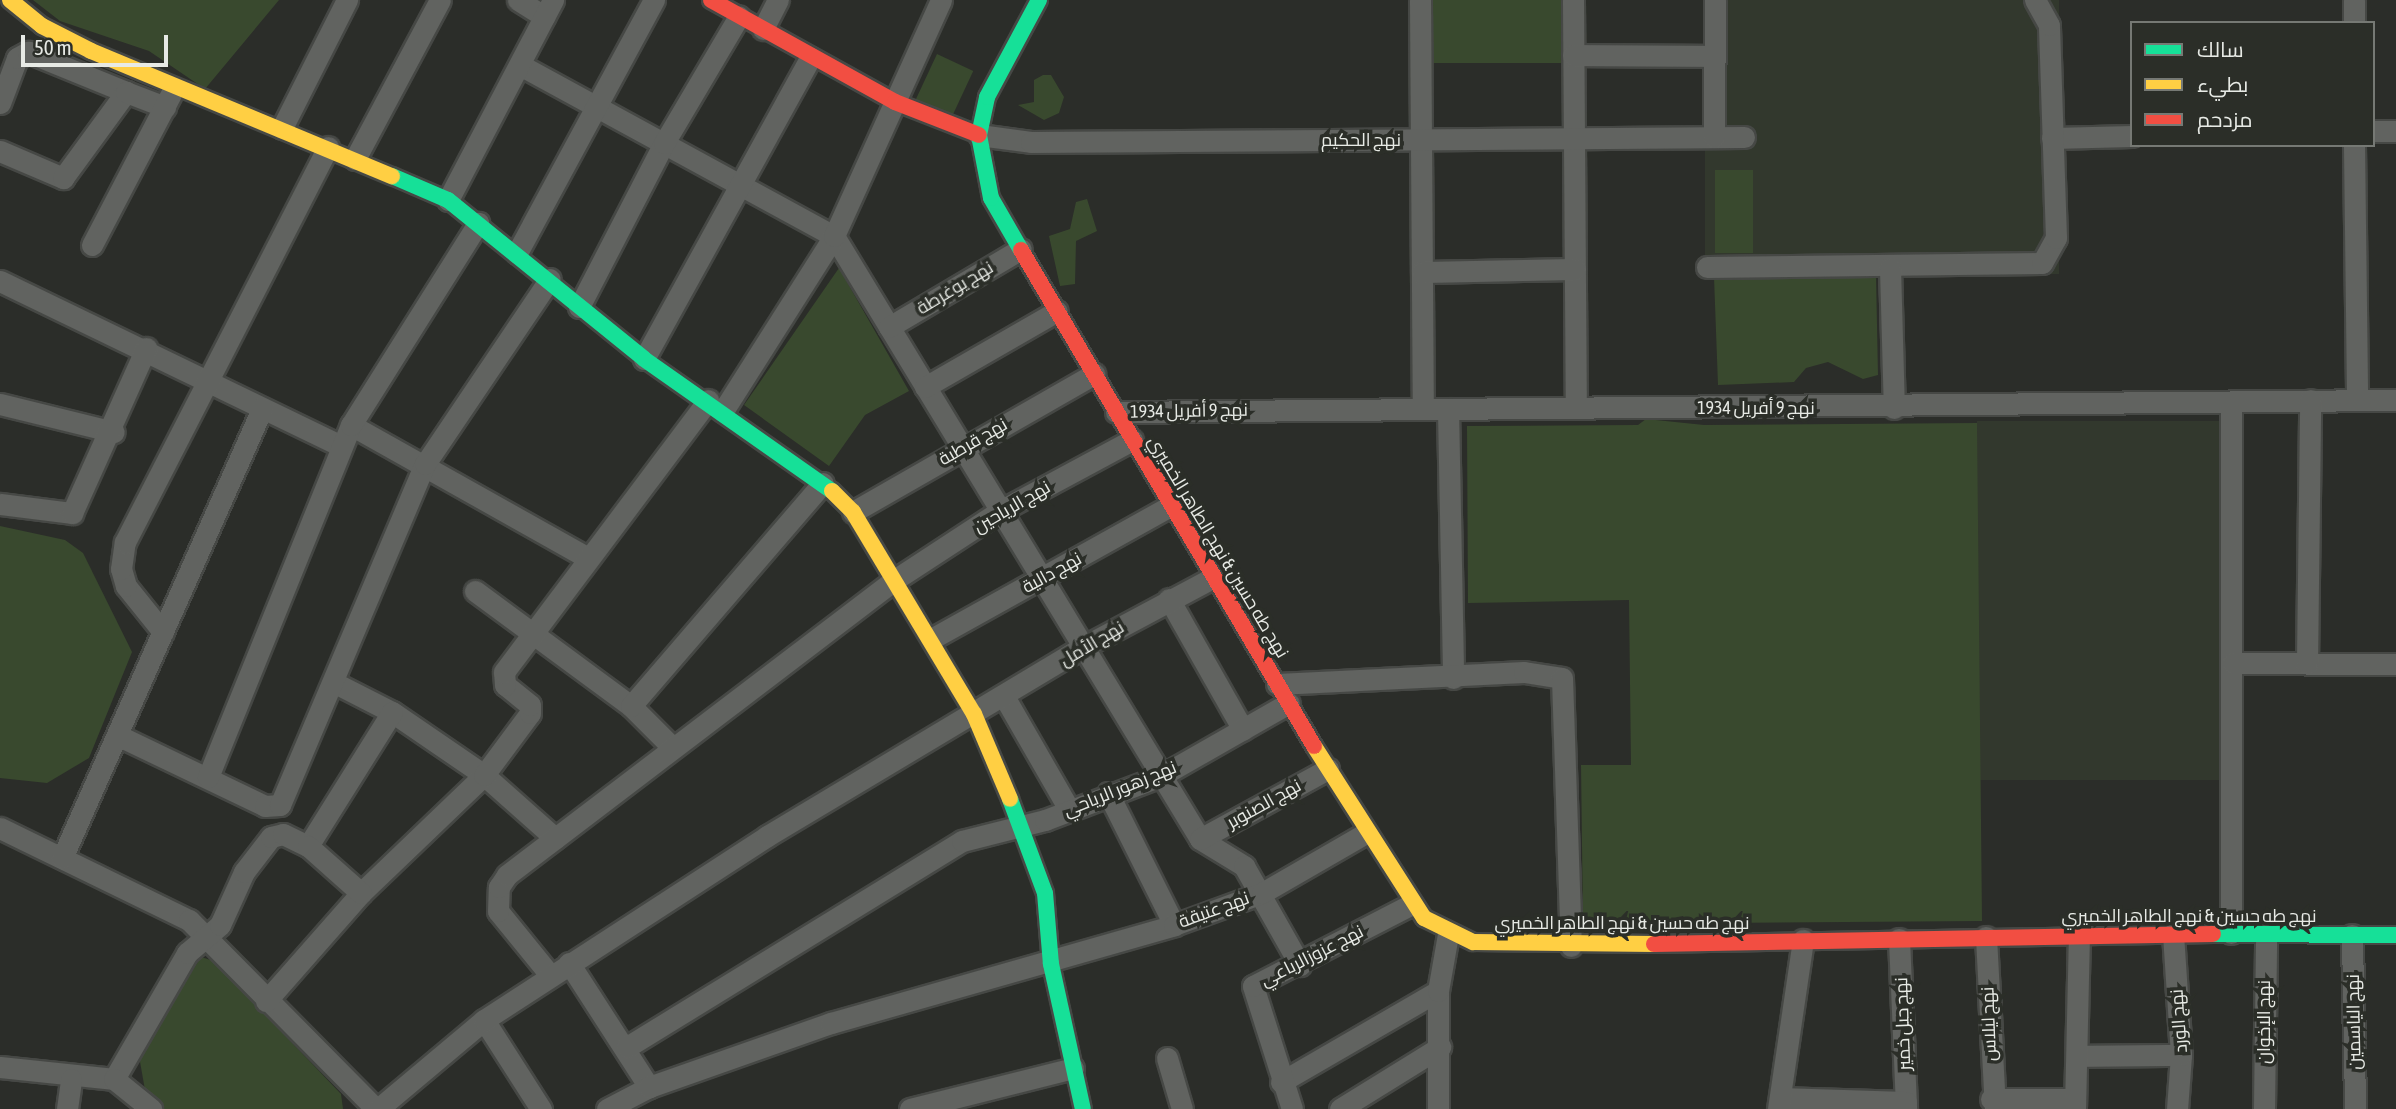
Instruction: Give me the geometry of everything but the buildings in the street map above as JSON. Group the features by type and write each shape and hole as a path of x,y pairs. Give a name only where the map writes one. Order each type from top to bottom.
{"street":[{"path":"10,0 66,39 328,147 448,200 550,279 579,307 644,359 715,405 823,483 853,512 933,638 974,714 1022,826 1045,893 1051,964 1083,1109"},
{"path":"282,128 347,0"},
{"path":"355,159 440,0"},
{"path":"448,200 548,8 518,0"},
{"path":"517,253 654,0"},
{"path":"711,0 810,58 895,102 979,135 987,97 1039,0"},
{"path":"763,29 778,0"},
{"path":"266,1000 361,893 484,775 530,713 504,680 533,631 588,558 715,405 834,236 941,0"},
{"path":"1420,0 1423,409"},
{"path":"1573,0 1576,408"},
{"path":"1714,137 1715,0"},
{"path":"1707,267 1890,268 2042,263 2056,238 2049,24 2035,0"},
{"path":"2354,0 2354,21"},
{"path":"579,307 664,142 739,16"},
{"path":"0,103 18,58 28,52 165,107"},
{"path":"1573,55 1715,56"},
{"path":"644,359 810,58"},
{"path":"520,65 834,236 1200,839 1238,859 1262,892 1300,965"},
{"path":"92,245 175,85"},
{"path":"0,151 63,178 126,92"},
{"path":"2375,131 2396,131"},
{"name":"نهج الحكيم","path":"979,135 1031,142 1744,137"},
{"name":"نهج طه حسين & نهج الطاهر الخميري","path":"979,135 991,198 1212,578 1409,905 1448,934 1483,943 1571,946 2079,934 2396,935"},
{"path":"2053,138 2130,136"},
{"path":"163,632 126,586 121,557 211,384 328,147"},
{"path":"2354,147 2357,400"},
{"path":"208,776 351,425 478,223"},
{"name":"نهج يوغرطة","path":"889,327 1021,249"},
{"path":"1890,268 1894,408"},
{"path":"1422,272 1575,270"},
{"path":"283,835 275,809 335,683 425,464 550,279"},
{"path":"0,282 146,348 211,384 341,446"},
{"path":"925,387 1058,311"},
{"path":"0,504 68,517 114,432 146,348"},
{"name":"نهج قرطبة","path":"853,512 1094,374"},
{"path":"2307,663 2310,400"},
{"name":"نهج 9 أفريل 1934","path":"1116,412 1894,408 2396,400"},
{"path":"2231,402 2231,933"},
{"path":"0,404 114,432"},
{"path":"62,858 262,409"},
{"path":"1448,409 1453,677"},
{"path":"351,425 425,464 588,558"},
{"name":"نهج الرياحين","path":"550,975 497,901 507,875 896,579 1000,511 1132,440"},
{"path":"631,706 823,483"},
{"name":"نهج دالية","path":"933,638 1170,506"},
{"name":"نهج الأمل","path":"371,1107 484,1020 569,963 974,714 1005,698 1083,647 1212,578"},
{"path":"475,591 533,631 631,706 672,747"},
{"path":"1169,599 1243,730"},
{"path":"2233,663 2396,663"},
{"path":"1277,684 1546,672 1563,682 1571,946"},
{"path":"335,683 392,712 484,775 555,838"},
{"path":"1005,698 1070,811"},
{"name":"نهج زهور الرياحي","path":"627,1047 914,868 987,831 1022,826 1070,811 1108,793 1161,776 1289,704"},
{"path":"308,846 392,712"},
{"path":"117,735 275,809"},
{"name":"نهج الصنوبر","path":"1200,839 1328,769"},
{"path":"1108,793 1174,925"},
{"path":"0,828 189,920 209,936 266,1000 371,1107"},
{"name":"نهج عتيقة","path":"607,1109 649,1087 831,1023 1051,964 1174,925 1262,892 1366,833"},
{"path":"114,1079 187,953 209,936 244,872 271,837 283,835 308,846 361,893"},
{"name":"نهج عزوزالرباعي","path":"1292,1109 1281,1082 1253,986 1300,965 1409,905"},
{"path":"1438,1109 1440,1048 1437,990 1448,934"},
{"path":"1993,1104 2075,1104 2079,934"},
{"name":"نهج الورد","path":"2173,934 2181,1055 2177,1109"},
{"name":"نهج الإخوان","path":"2264,1109 2266,935"},
{"name":"نهج الياسمين","path":"2353,935 2355,1109"},
{"name":"نهج ليلاس","path":"1986,937 1993,1104"},
{"name":"نهج جبل خمير","path":"1899,939 1906,1105"},
{"path":"1803,940 1779,1104 1906,1105"},
{"path":"569,963 627,1047 649,1087"},
{"path":"1281,1082 1437,990"},
{"path":"484,1020 541,1109"},
{"path":"1340,1109 1440,1048"},
{"path":"2077,1056 2181,1055"},
{"path":"1167,1058 1182,1109"},
{"path":"0,1067 71,1079 114,1079 150,1109"},
{"path":"910,1109 1073,1068"},
{"path":"67,1109 71,1079"}],"shaded area":[{"path":"1705,0 2059,0 2059,274 1705,274"},
{"path":"1977,421 2221,421 2221,780 1977,780"}],"green space":[{"path":"33,0 279,0 205,89 149,51 60,21"},
{"path":"1428,0 1565,0 1565,63 1428,63"},
{"path":"937,54 973,71 951,119 915,102"},
{"path":"1043,75 1051,75 1064,97 1059,113 1044,120 1018,105 1034,102 1034,80"},
{"path":"1715,170 1753,170 1753,253 1715,253"},
{"path":"1087,199 1097,231 1076,241 1075,284 1060,286 1049,236 1070,229 1076,202"},
{"path":"839,268 909,391 865,415 829,466 744,405"},
{"path":"1876,275 1878,375 1863,379 1828,362 1806,368 1794,382 1718,385 1714,277"},
{"path":"1646,419 1704,425 1977,423 1982,921 1583,924 1581,765 1631,765 1629,600 1468,603 1467,426 1638,425"},
{"path":"0,526 65,540 83,553 132,652 89,758 47,783 0,778"},
{"path":"201,957 214,961 341,1094 343,1109 164,1109 145,1090 139,1056"}],"traffic: fast":[{"path":"1021,250 991,198 979,135 987,97 1039,0"},
{"path":"392,176 448,200 644,359 832,491"},
{"path":"1010,799 1045,893 1051,964 1083,1109"},
{"path":"2213,934 2396,935"}],"traffic: slow":[{"path":"10,0 42,26 91,51 392,176"},
{"path":"832,491 853,512 974,714 1010,799"},
{"path":"1314,746 1424,918 1473,942 1654,944"}],"traffic: jam":[{"path":"711,0 895,102 979,135"},
{"path":"1021,250 1314,746"},
{"path":"1654,944 2213,934"}]}
